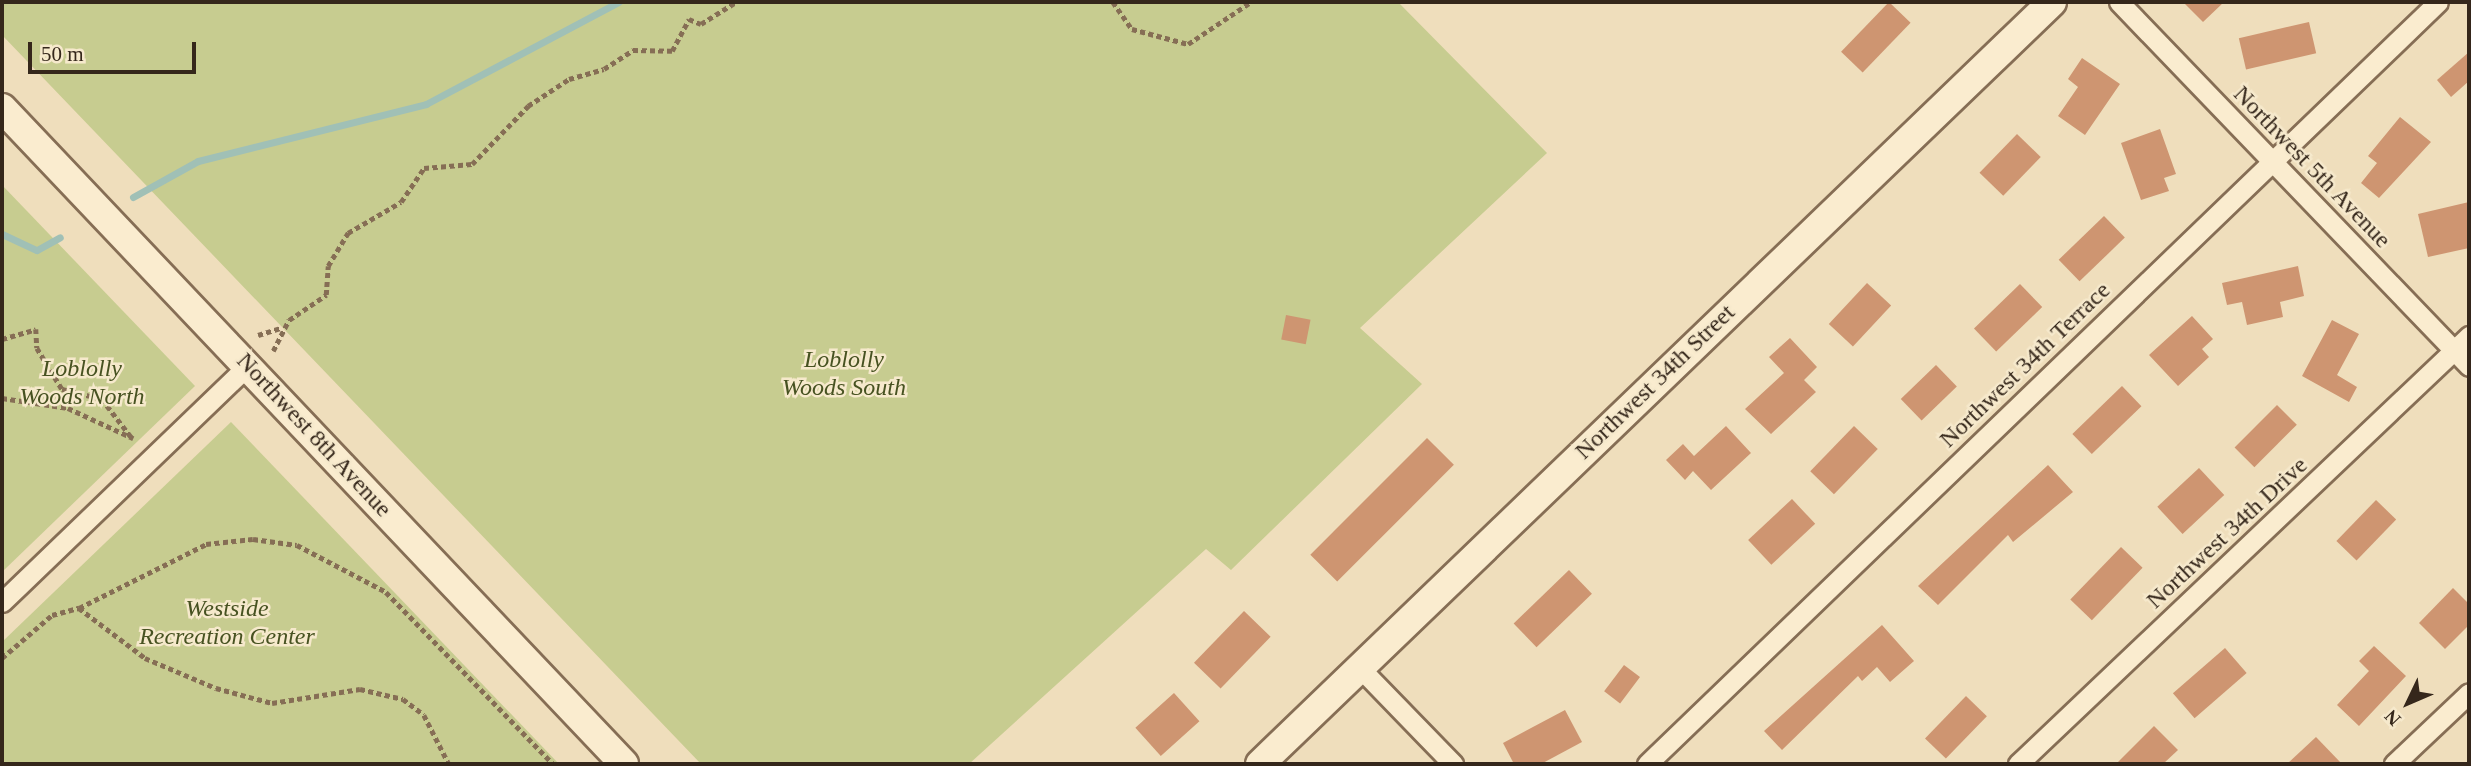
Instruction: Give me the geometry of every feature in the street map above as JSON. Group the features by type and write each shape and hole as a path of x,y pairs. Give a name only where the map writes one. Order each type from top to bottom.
{"main road":[{"name":"Northwest 34th Street","path":"1259,764 2052,2"},
{"name":"Northwest 8th Avenue","path":"2,108 624,764"}],"street":[{"name":"Northwest 5th Avenue","path":"2119,2 2469,366"},
{"name":"Northwest 34th Terrace","path":"1647,764 2438,2"},
{"name":"Northwest 34th Drive","path":"2018,764 2469,336"},
{"path":"2,602 248,365"},
{"path":"1360,668 1453,764"},
{"path":"2394,764 2469,693"}],"path":[{"path":"258,335 282,328 326,295 328,266 348,233 401,202 424,168 472,164 528,106 569,79 604,69 633,50 672,51 689,19 701,24 736,2"},
{"path":"1113,2 1132,29 1188,44 1251,2"},
{"path":"273,351 282,328"},
{"path":"2,339 36,329 37,348 62,389 102,399 135,439 68,408 2,398"},
{"path":"2,658 52,615 79,608 206,544 253,539 297,545 386,592 554,764"},
{"path":"79,608 145,659 216,688 272,703 360,689 403,699 424,715 449,764"}],"green space":[{"name":"Loblolly Woods South","path":"2,2 1398,2 1547,153 1360,328 1422,384 1231,570 1206,549 969,764 701,764 2,35"},
{"name":"Loblolly Woods North","path":"2,185 195,386 2,572"},
{"name":"Westside Recreation Center","path":"231,422 559,764 2,764 2,642"}],"building":[{"path":"1889,2 1911,23 1863,72 1841,52"},
{"path":"2183,2 2224,2 2203,22"},
{"path":"2309,22 2316,53 2246,69 2239,38"},
{"path":"2469,52 2469,81 2451,97 2437,80"},
{"path":"2082,58 2120,84 2085,135 2058,116 2078,87 2068,79"},
{"path":"2400,117 2431,142 2379,198 2361,183 2377,163 2368,156"},
{"path":"2160,129 2176,174 2164,178 2169,191 2141,200 2121,143"},
{"path":"2017,134 2041,157 2003,196 1979,173"},
{"path":"2469,202 2469,248 2428,257 2418,214"},
{"path":"2104,216 2125,238 2080,281 2059,260"},
{"path":"2298,266 2304,296 2280,302 2283,317 2247,325 2242,302 2227,305 2222,283"},
{"path":"1867,283 1891,306 1853,346 1829,324"},
{"path":"2020,284 2042,307 1996,351 1974,328"},
{"path":"1286,315 1311,320 1306,344 1281,340"},
{"path":"2192,316 2213,339 2202,349 2209,357 2178,386 2149,355"},
{"path":"2332,320 2359,334 2337,375 2357,387 2349,402 2302,376"},
{"path":"1790,338 1817,367 1804,380 1816,392 1771,434 1745,409 1784,373 1769,357"},
{"path":"1936,365 1957,387 1922,421 1901,399"},
{"path":"2122,386 2141,406 2092,454 2072,434"},
{"path":"2277,405 2297,425 2254,467 2235,447"},
{"path":"1726,426 1751,453 1711,490 1693,471 1685,480 1666,460 1683,444 1694,456"},
{"path":"1854,426 1878,449 1834,494 1810,471"},
{"path":"1427,438 1454,465 1337,582 1310,555"},
{"path":"2048,465 2073,492 2013,542 2008,535 1938,605 1918,586"},
{"path":"2199,468 2224,495 2183,534 2157,507"},
{"path":"1792,499 1815,524 1771,565 1748,540"},
{"path":"2376,500 2396,519 2357,560 2336,541"},
{"path":"2121,547 2143,568 2092,620 2070,600"},
{"path":"1569,570 1592,594 1537,647 1514,623"},
{"path":"2453,588 2469,604 2469,625 2445,649 2419,623"},
{"path":"1244,611 1271,637 1221,688 1194,663"},
{"path":"1882,625 1914,661 1890,682 1877,667 1862,681 1858,676 1782,750 1764,731"},
{"path":"2374,646 2406,676 2359,726 2337,705 2369,671 2359,661"},
{"path":"2225,648 2247,673 2195,718 2173,693"},
{"path":"1624,665 1640,677 1620,703 1604,691"},
{"path":"1174,693 1199,721 1161,756 1135,728"},
{"path":"1966,696 1987,716 1946,759 1925,738"},
{"path":"1565,710 1582,742 1541,764 1514,764 1503,743"},
{"path":"2154,726 2178,750 2163,764 2116,764"},
{"path":"2316,737 2342,764 2287,764"}],"waterway":[{"path":"133,197 198,161 426,104 619,2"},
{"path":"2,234 37,250 60,237"}]}
